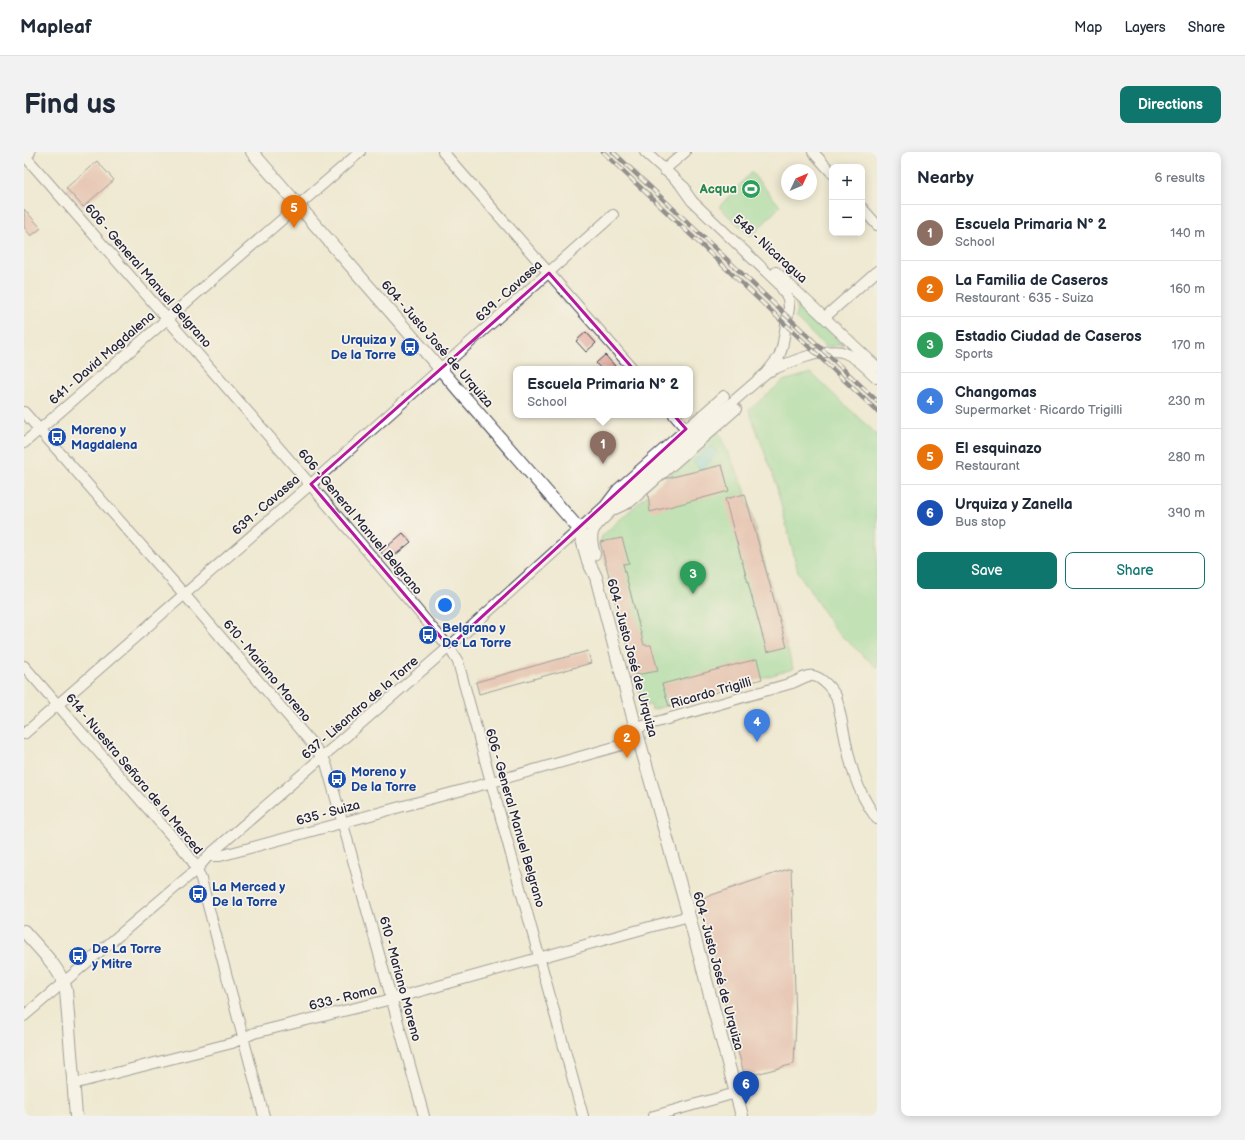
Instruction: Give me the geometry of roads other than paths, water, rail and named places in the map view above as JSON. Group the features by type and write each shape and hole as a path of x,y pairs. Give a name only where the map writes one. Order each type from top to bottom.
{"main road":[{"name":"604 - Justo José de Urquiza","path":"252,152 579,529 588,561 596,577 742,1116"},
{"path":"596,577 595,558 590,543 590,533 594,525 608,509"},
{"path":"24,932 58,971 64,982 66,990 76,1116"}],"street":[{"name":"641 - David Magdalena","path":"24,443 360,152"},
{"path":"444,152 630,366"},
{"name":"548 - Nicaragua","path":"645,152 825,317 877,367"},
{"path":"664,170 685,152"},
{"path":"813,152 829,170"},
{"name":"606 - General Manuel Belgrano","path":"26,155 311,484 449,647 458,662 583,1116"},
{"path":"608,509 766,373 779,357 782,348 789,308 788,298 779,284 692,202 680,184"},
{"path":"865,211 877,225"},
{"name":"639 - Cavassa","path":"24,734 311,484 613,215"},
{"path":"825,317 877,271"},
{"path":"766,373 789,362 832,351 839,351 849,355 861,363 877,378"},
{"name":"637 - Lisandro de la Torre","path":"608,509 618,489 724,396"},
{"name":"637 - Lisandro de la Torre","path":"24,1016 197,869 208,856 449,647 579,529 608,509 630,502 736,409"},
{"name":"610 - Mariano Moreno","path":"24,412 184,594 323,757 343,823 424,1116"},
{"path":"677,418 686,429"},
{"name":"614 - Nuestra Señora de la Merced","path":"24,666 189,856 197,869 201,879 264,1116"},
{"name":"Ricardo Trigilli","path":"636,728 792,683 808,676 814,676 826,683 836,696 852,771 858,788 867,805 877,819"},
{"name":"635 - Suiza","path":"208,856 220,856 343,823 639,740"},
{"name":"633 - Roma","path":"73,1084 232,1044 254,1033 392,999 689,916"},
{"path":"654,1116 736,1093"}],"water":[{"path":"711,445 718,453 701,470 693,462"}],"railway":[{"path":"603,152 877,411"},
{"path":"613,152 877,401"}],"place":[{"name":"Acqua","path":"751,189"},
{"name":"El esquinazo","path":"294,228"},
{"name":"Urquiza y De la Torre","path":"410,347"},
{"name":"Moreno y Magdalena","path":"57,437"},
{"name":"Escuela Primaria N° 2","path":"603,464"},
{"name":"Estadio Ciudad de Caseros","path":"693,594"},
{"name":"Belgrano y De La Torre","path":"428,635"},
{"name":"Changomas","path":"757,742"},
{"name":"La Familia de Caseros","path":"627,758"},
{"name":"Moreno y De la Torre","path":"337,779"},
{"name":"La Merced y De la Torre","path":"198,894"},
{"name":"De La Torre y Mitre","path":"78,956"},
{"name":"Urquiza y Zanella","path":"746,1104"}]}
